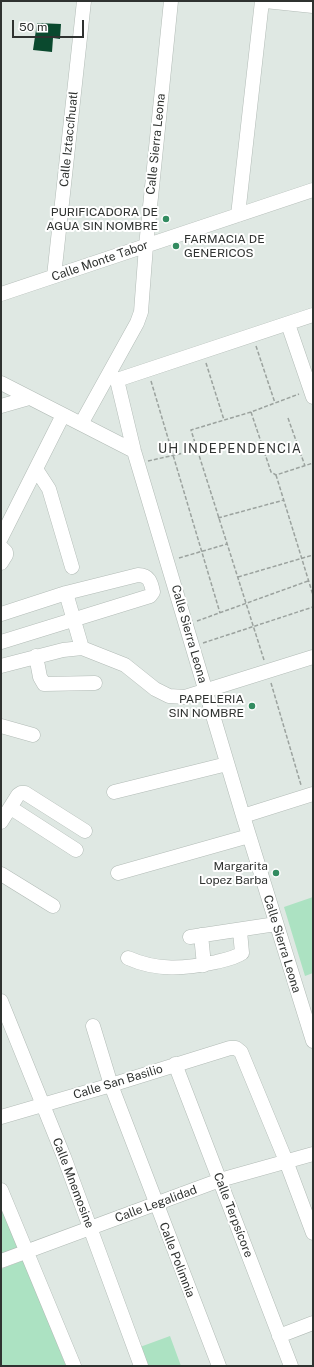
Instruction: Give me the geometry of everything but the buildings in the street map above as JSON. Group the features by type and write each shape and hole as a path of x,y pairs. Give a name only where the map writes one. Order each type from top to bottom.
{"street":[{"name":"Calle Iztaccíhuatl","path":"54,276 84,1"},
{"name":"Calle Sierra Leona","path":"81,424 113,378 141,312 146,246 171,1"},
{"path":"238,215 262,1"},
{"path":"265,1 313,6"},
{"name":"Calle Monte Tabor","path":"1,294 313,190"},
{"path":"113,378 148,370 313,315"},
{"path":"288,324 312,393"},
{"name":"Calle Sierra Leona","path":"113,378 242,816 311,1037"},
{"path":"1,383 81,424 136,457"},
{"path":"1,406 29,398"},
{"path":"1,538 63,415"},
{"path":"36,469 49,489 72,567"},
{"path":"1,547 4,548 6,555 1,562"},
{"path":"1,614 66,593 138,575 147,577 151,582 153,592 150,596 1,642"},
{"path":"66,593 72,620 82,648"},
{"path":"1,666 63,650 82,648 126,664 155,689 169,696 185,697 313,657"},
{"path":"36,656 40,677 44,684 95,683"},
{"path":"1,726 33,735"},
{"path":"114,792 227,764"},
{"path":"1,822 21,793 24,793 85,831"},
{"path":"242,816 309,796"},
{"path":"11,808 76,850"},
{"path":"118,873 249,836"},
{"path":"1,874 53,906"},
{"path":"204,965 195,936 240,931 276,924"},
{"path":"128,958 144,964 165,968 204,965 221,961 242,953 240,931"},
{"name":"Calle Mnemosine","path":"1,1004 43,1105 141,1366"},
{"name":"Calle Polimnia","path":"93,1026 111,1086 219,1366"},
{"name":"Calle San Basilio","path":"1,1117 111,1086 175,1064 236,1048 241,1052 286,1161"},
{"name":"Calle Terpsícore","path":"175,1064 291,1366"},
{"name":"Calle Legalidad","path":"1,1261 220,1180 313,1154"},
{"path":"286,1161 313,1233"},
{"path":"1,1190 72,1365"},
{"path":"279,1336 313,1323"}],"path":[{"path":"253,335 275,403"},
{"path":"202,352 224,420"},
{"path":"148,370 220,613"},
{"path":"309,796 237,577 191,430 251,412 275,403 312,393"},
{"path":"251,412 271,472 276,475 313,595"},
{"path":"288,418 304,466"},
{"path":"136,457 174,456 197,450"},
{"path":"276,475 313,463"},
{"path":"218,518 284,500"},
{"path":"167,561 227,544"},
{"path":"237,577 313,555"},
{"path":"186,625 308,581"},
{"path":"192,646 313,607"}],"green space":[{"path":"313,897 313,973 305,976 284,907"},
{"path":"1,1202 21,1249 1,1256"},
{"path":"24,1260 66,1366 1,1366 1,1269"},
{"path":"170,1336 181,1366 145,1366 140,1347"}],"place":[{"name":"PURIFICADORA DE AGUA SIN NOMBRE","path":"166,219"},
{"name":"FARMACIA DE GENERICOS","path":"176,246"},
{"name":"PAPELERIA SIN NOMBRE","path":"252,706"},
{"name":"Margarita Lopez Barba","path":"276,873"}],"district":[{"name":"UH INDEPENDENCIA","path":"230,449"}]}
